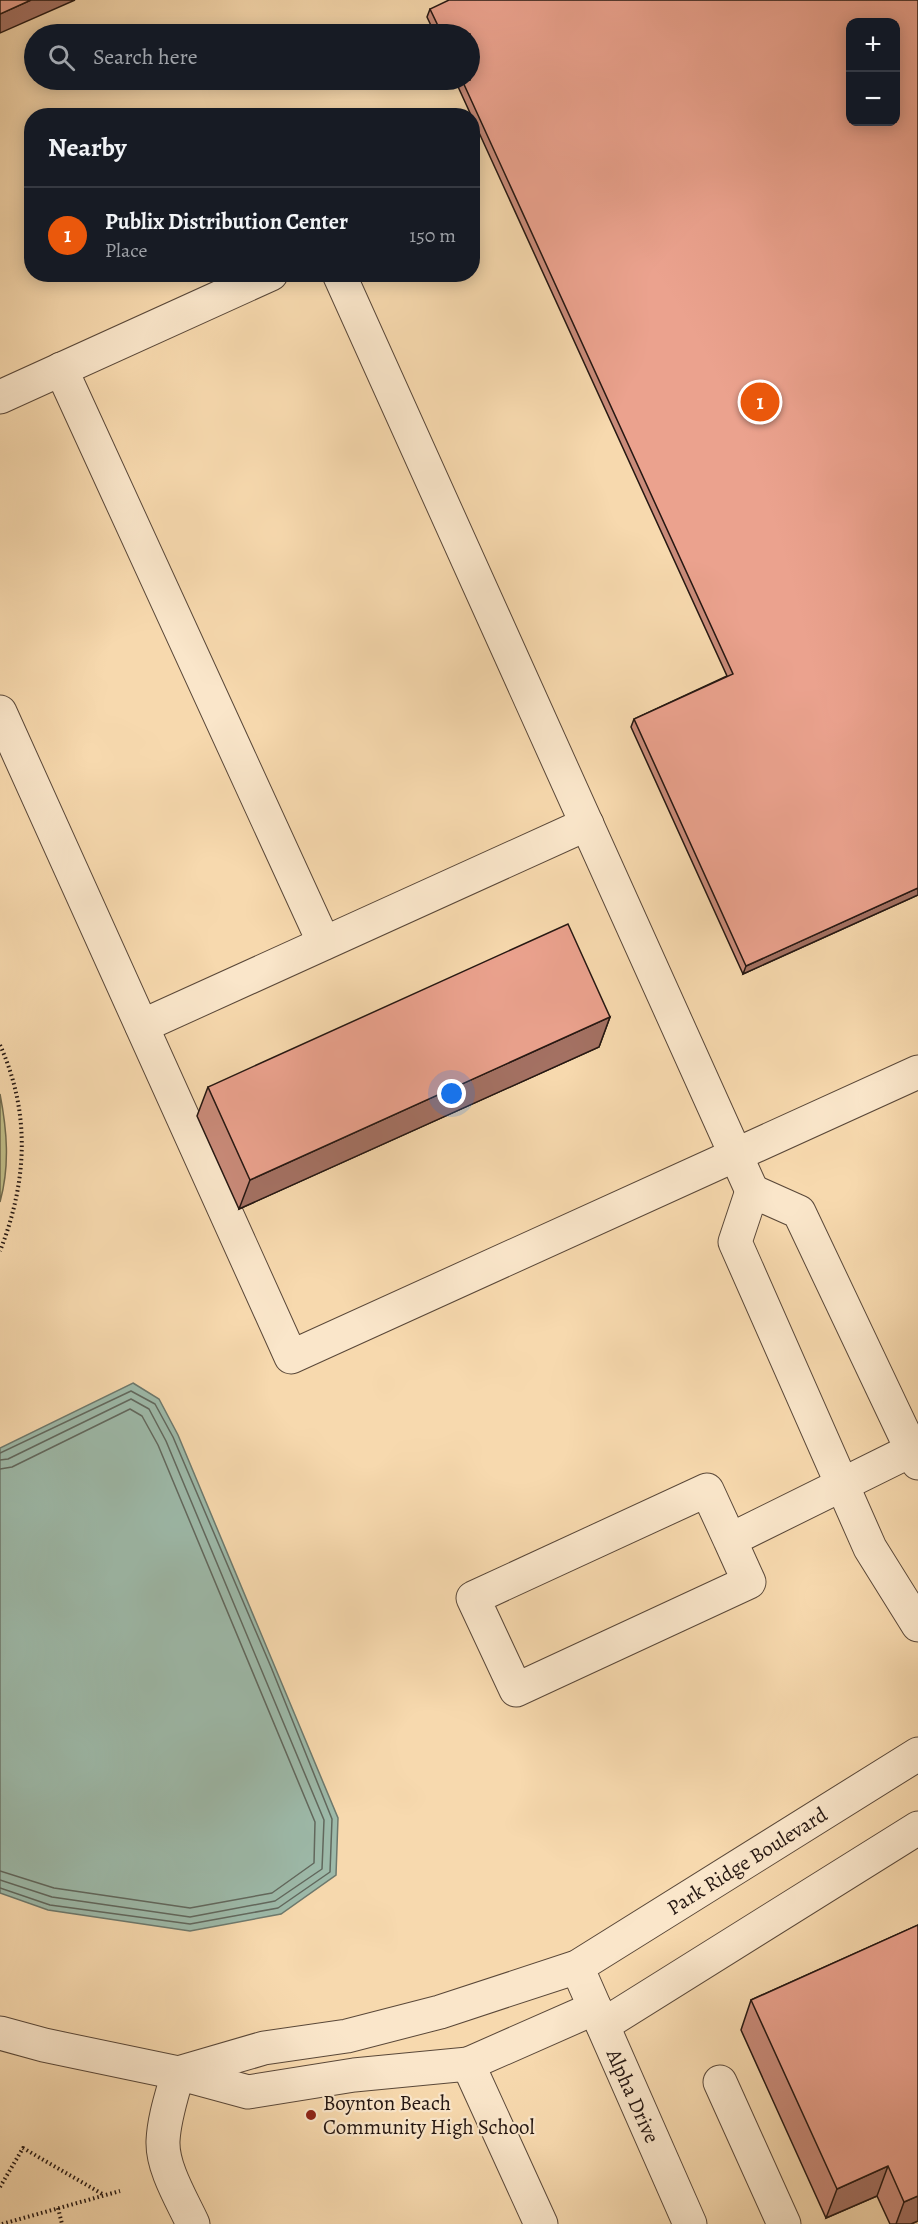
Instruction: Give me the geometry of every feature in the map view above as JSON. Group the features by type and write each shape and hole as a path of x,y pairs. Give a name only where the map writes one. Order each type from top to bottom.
{"street":[{"path":"0,397 253,282"},
{"path":"343,282 752,1191 799,1212 916,1453 840,1486 730,1540"},
{"path":"61,369 324,943"},
{"path":"0,712 291,1357 918,1072"},
{"path":"142,1026 587,824"},
{"path":"752,1191 735,1242 840,1486 870,1548 918,1625"},
{"path":"706,1490 730,1540 749,1582 516,1690 473,1598 706,1490"},
{"name":"Park Ridge Boulevard","path":"178,2073 264,2048 347,2036 440,2012 577,1967 918,1754"},
{"path":"0,2033 44,2045 178,2073 248,2092 354,2075 468,2064 599,2016 913,1839"},
{"name":"Alpha Drive","path":"577,1967 690,2224"},
{"path":"468,2064 541,2224"},
{"path":"178,2073 163,2143 171,2173 193,2224"},
{"path":"720,2082 784,2224"}],"path":[{"path":"0,1045 15,1086 24,1139 16,1207 0,1251"},
{"path":"0,2187 23,2148 104,2195"},
{"path":"2,2224 120,2191"},
{"path":"58,2208 62,2224"}],"shaded area":[{"path":"0,1094 6,1162 0,1202"}],"water":[{"path":"133,1383 159,1399 178,1435 338,1818 336,1875 281,1914 190,1931 48,1910 0,1893 0,1448"}],"building":[{"path":"0,0 31,0 0,14"},
{"path":"449,0 918,0 918,888 746,966 634,719 733,674 480,119 480,108 475,108 467,90 480,90 480,24 437,24 430,9"},
{"path":"568,924 610,1017 250,1180 208,1087"},
{"path":"918,1925 918,2196 904,2202 888,2166 837,2189 751,2000"}],"place":[{"name":"Publix Distribution Center","path":"760,402"},
{"name":"Boynton Beach Community High School","path":"311,2115"}]}
